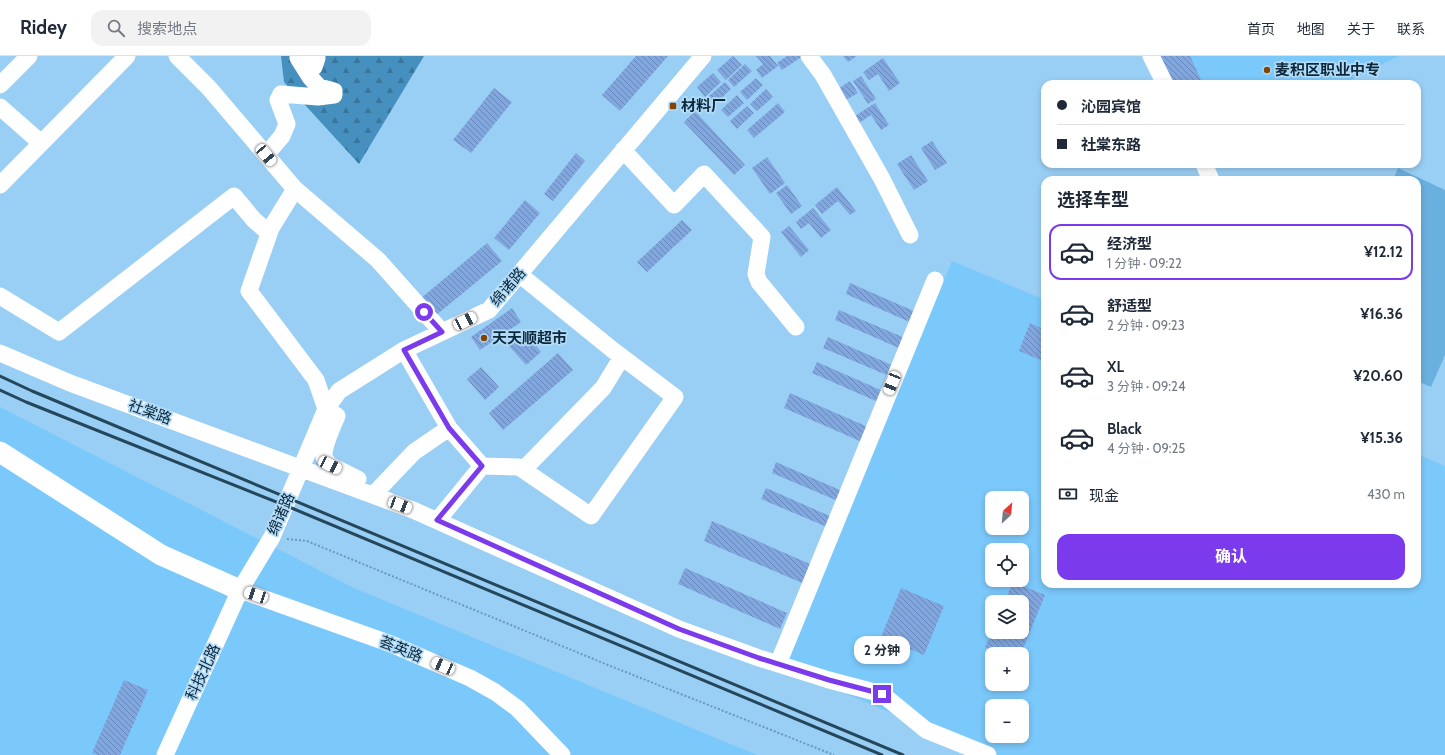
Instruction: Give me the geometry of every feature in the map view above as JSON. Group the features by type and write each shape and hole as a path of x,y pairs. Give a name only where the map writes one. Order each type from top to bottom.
{"main road":[{"path":"0,452 161,555 240,590"}],"street":[{"path":"0,85 29,56"},
{"path":"0,185 127,56"},
{"path":"163,56 181,72 182,61"},
{"path":"266,155 282,136 287,124 278,100 281,94 318,97 334,95 334,91 319,87 310,77 298,58 299,56"},
{"path":"304,56 314,67 317,58 316,56"},
{"name":"绵诸路","path":"240,590 272,537 326,408 339,391 404,350 489,310 703,56"},
{"path":"809,56 823,75 878,172 910,235"},
{"path":"1151,56 1163,80"},
{"path":"182,61 210,88 295,189 378,260 442,332"},
{"path":"0,107 41,144"},
{"path":"623,150 674,205 704,174 762,237 756,274 759,282 796,327"},
{"path":"295,189 271,228 249,291 316,380 326,408 337,416 325,451 326,462 376,492 679,629 778,664 829,680 882,694 926,730 988,755"},
{"path":"0,296 59,332 234,196 254,220 269,233"},
{"path":"404,350 449,428 482,466 519,466 591,516 676,397 622,357 519,274"},
{"path":"778,664 935,280"},
{"name":"社棠路","path":"0,353 70,383 301,468 376,492"},
{"path":"523,470 604,388 622,357"},
{"path":"376,492 414,452 449,428"},
{"path":"437,520 482,466"},
{"name":"科技北路","path":"165,755 240,590"},
{"name":"荟英路","path":"240,590 391,644 470,678 495,692 517,708 562,755"}],"path":[{"path":"272,537 307,541 608,665 834,755"}],"shaded area":[{"name":"麦积区职业中专","path":"1155,56 1399,56 1351,80 1167,80"},
{"path":"1398,168 1415,176 1395,176"},
{"path":"1421,179 1445,190 1445,355 1431,387 1421,383"},
{"path":"952,261 1041,298 1041,588 1421,588 1421,456 1445,466 1445,755 991,755 780,666"},
{"path":"0,407 354,588 757,755 0,755"}],"green space":[{"path":"281,56 424,56 359,164 284,82"}],"building":[{"path":"636,56 668,56 620,111 602,95"},
{"path":"733,56 742,65 726,80 717,70"},
{"path":"756,56 770,56 778,66 762,78 756,70 763,64"},
{"path":"787,56 803,56 782,70 777,63"},
{"path":"843,56 857,56 848,62"},
{"path":"1160,56 1190,56 1201,80 1172,80"},
{"path":"883,58 900,83 889,91 878,74 869,80 863,72"},
{"path":"745,64 752,71 734,87 728,80"},
{"path":"713,73 721,82 705,97 697,87"},
{"path":"861,76 876,99 868,104 853,81"},
{"path":"756,78 763,85 747,100 740,92"},
{"path":"850,81 858,93 842,102 835,91"},
{"path":"725,82 731,89 715,104 708,97"},
{"path":"494,88 512,102 471,153 453,140"},
{"path":"766,89 773,97 757,111 750,104"},
{"path":"737,95 744,103 728,117 721,110"},
{"path":"778,103 785,112 754,138 747,130"},
{"path":"875,103 889,125 881,130 871,115 859,123 855,116"},
{"path":"747,106 754,113 737,129 730,121"},
{"path":"695,111 745,165 734,175 684,122"},
{"path":"932,141 947,163 935,170 921,148"},
{"path":"576,153 585,161 553,201 544,194"},
{"path":"911,155 928,181 914,190 897,164"},
{"path":"767,157 785,183 770,194 752,168"},
{"path":"787,185 802,206 791,214 776,193"},
{"path":"837,187 856,211 850,215 838,201 822,214 815,205"},
{"path":"525,200 540,213 509,250 494,238"},
{"path":"813,208 831,230 821,238 809,223 801,229 796,222"},
{"path":"682,220 692,230 647,272 637,262"},
{"path":"789,226 809,250 801,257 781,232"},
{"path":"487,243 502,261 435,316 420,299"},
{"path":"850,283 916,312 912,323 846,294"},
{"path":"512,308 521,322 480,350 471,337"},
{"path":"839,310 905,338 901,349 835,320"},
{"path":"1030,323 1041,328 1041,360 1019,351"},
{"path":"523,330 541,352 526,365 507,344"},
{"path":"828,337 894,366 889,376 823,348"},
{"path":"558,353 573,370 503,430 489,413"},
{"path":"817,362 883,391 878,402 812,373"},
{"path":"481,367 499,387 485,400 467,379"},
{"path":"790,393 868,427 862,442 784,408"},
{"path":"776,462 842,491 838,501 772,473"},
{"path":"766,488 832,517 827,527 761,499"},
{"path":"712,521 810,564 802,583 704,541"},
{"path":"685,568 787,613 780,629 678,584"},
{"path":"1011,587 1025,587 1045,595 1029,634 1029,595 1007,595"},
{"path":"901,588 944,606 924,655 881,637"},
{"path":"989,639 1027,639 1024,647 985,647"},
{"path":"124,680 148,690 120,755 97,755 92,753"}],"railway":[{"path":"0,376 32,391 903,755"},
{"path":"0,390 26,402 294,509 882,755"}],"place":[{"name":"麦积区职业中专","path":"1267,70"},
{"name":"材料厂","path":"673,106"},
{"name":"天天顺超市","path":"484,338"}],"route":[{"path":"424,312 442,332 404,350 449,428 482,466 437,520 679,629 759,658 829,680 882,694"}]}
